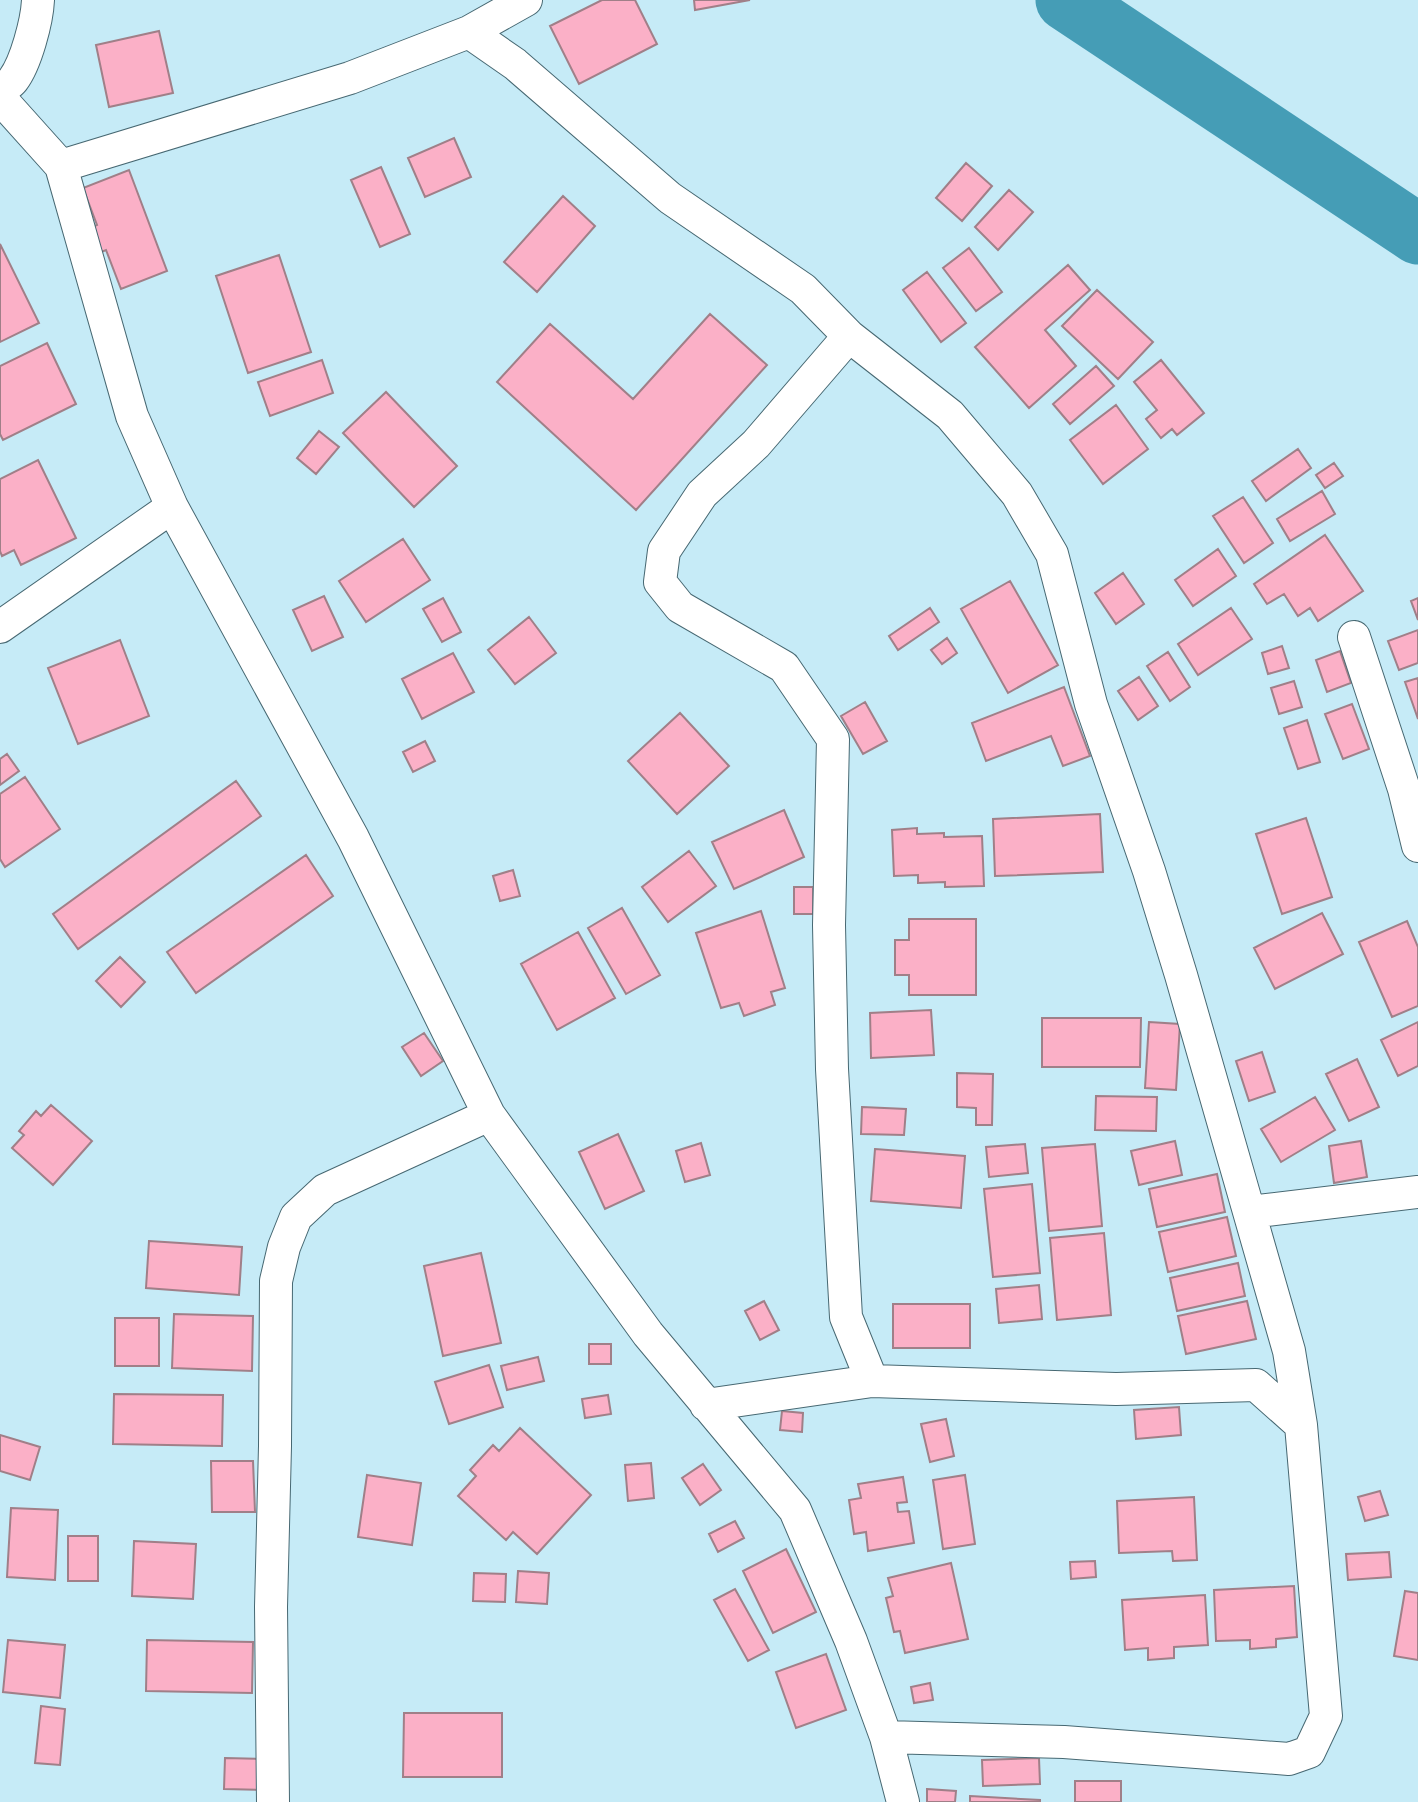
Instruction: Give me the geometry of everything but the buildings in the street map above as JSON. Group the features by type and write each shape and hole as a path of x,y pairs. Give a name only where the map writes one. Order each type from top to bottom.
{"street":[{"path":"0,91 13,80 25,54 38,12 38,0"},
{"path":"61,166 350,78 469,32 526,0"},
{"path":"469,32 515,64 670,198 803,289 849,336 950,415 1017,494 1052,554 1091,704 1149,871 1289,1350 1301,1425 1326,1716 1309,1752 1289,1759 1064,1742 886,1737"},
{"path":"0,98 61,166 132,415 172,507 353,838 489,1115 648,1334 795,1510 851,1641 886,1737 903,1802"},
{"path":"849,336 756,444 702,494 664,551 660,582 680,607 784,667 832,739 829,925 832,1069 846,1317 872,1381"},
{"path":"0,627 172,507"},
{"path":"1354,637 1404,789 1418,846"},
{"path":"273,1802 271,1606 276,1281 284,1247 296,1217 325,1190 489,1115"},
{"path":"1250,1212 1418,1192"},
{"path":"1256,1385 1289,1350"},
{"path":"706,1405 872,1381 1116,1389 1256,1385 1301,1425"}],"waterway":[{"path":"1066,0 1418,234"}]}
